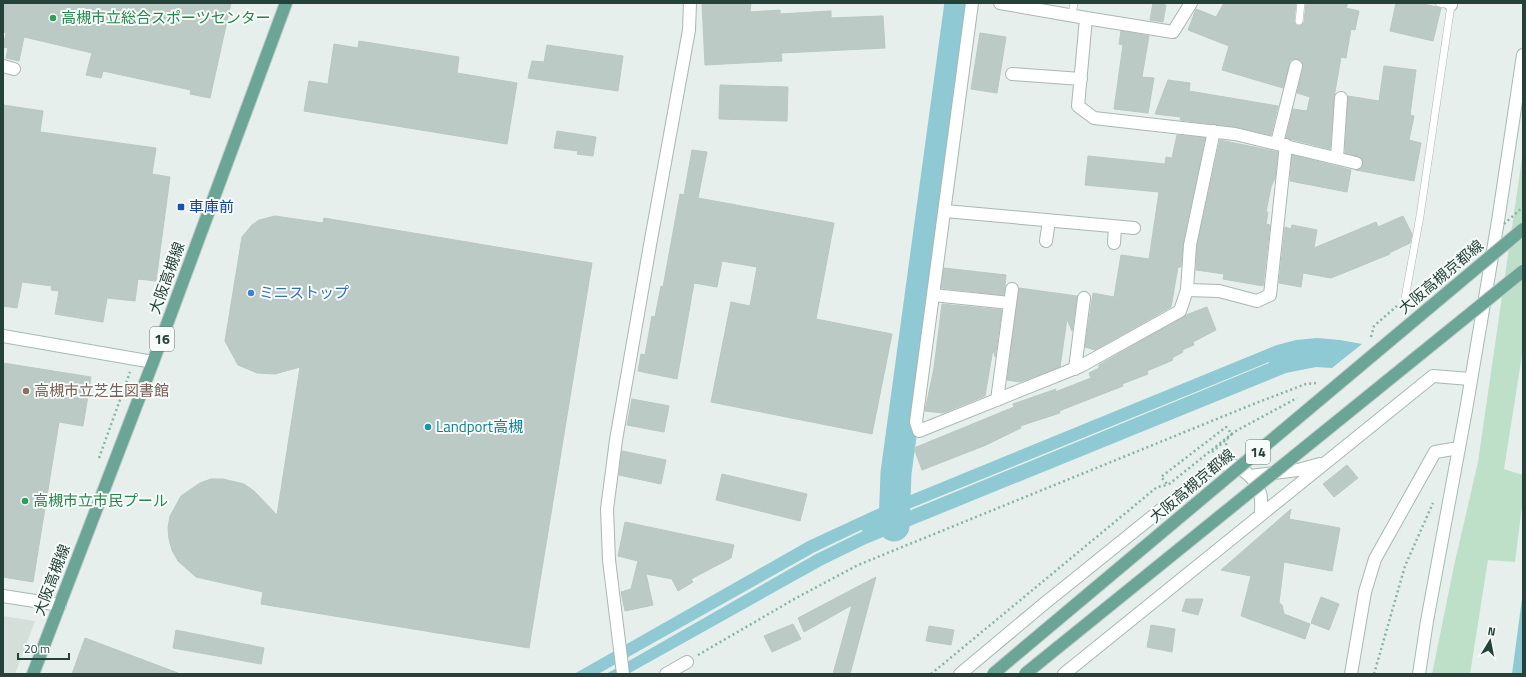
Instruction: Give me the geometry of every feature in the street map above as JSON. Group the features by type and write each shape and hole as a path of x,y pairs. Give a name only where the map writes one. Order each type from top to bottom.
{"main road":[{"name":"大阪高槻線","path":"33,674 153,362 286,3"},
{"name":"大阪高槻京都線","path":"992,674 1523,229"},
{"name":"14","path":"1025,674 1523,271"}],"street":[{"path":"623,674 609,560 607,509 616,440 689,30 690,3"},
{"path":"972,3 916,422 919,431 1075,369 1180,311 1187,290 1190,245 1214,131"},
{"path":"1000,3 1173,32 1191,3"},
{"path":"1086,18 1078,106 1094,118 1214,131 1281,144 1356,163"},
{"path":"1419,674 1427,621 1459,448 1498,221 1523,55"},
{"path":"1187,290 1219,291 1257,300 1270,295 1281,144 1296,66"},
{"path":"1012,74 1081,79"},
{"path":"1337,158 1342,98"},
{"path":"945,211 1134,228"},
{"path":"1046,241 1049,221"},
{"path":"1114,243 1115,227"},
{"path":"997,400 1012,288"},
{"path":"933,295 1010,303"},
{"path":"1075,369 1084,298"},
{"path":"3,336 153,362"},
{"path":"1064,674 1433,376 1470,379"},
{"path":"1351,674 1365,592 1375,559 1435,452 1459,448"},
{"path":"1250,476 1298,470 1325,463"},
{"path":"960,674 1044,603 1214,467 1223,464 1231,465 1240,468 1250,476 1260,491 1261,514"},
{"path":"3,596 60,605"},
{"path":"666,674 687,662"}],"lane":[{"path":"1072,15 1074,3"},
{"path":"1299,21 1301,3"},
{"path":"1405,298 1420,216 1447,4"}],"path":[{"path":"1499,228 1523,207"},
{"path":"1374,326 1405,298"},
{"path":"1369,342 1375,337"},
{"path":"687,662 796,598 858,565 1256,403 1306,384 1322,383 1316,388"},
{"path":"931,674 1157,487 1176,484 1232,434 1229,430 1226,426 1161,477 1168,485 1216,446 1222,442 1228,437 1234,432 1302,396"},
{"path":"1374,674 1405,566 1436,496 1451,490"}],"shaded area":[{"path":"3,616 35,621 15,674 3,674"}],"green space":[{"path":"1523,151 1523,349 1504,469 1523,475 1523,498 1515,562 1488,560 1470,674 1432,674 1454,566 1478,462"}],"water":[{"path":"1317,338 1362,344 1332,368 1316,367 1286,373 866,544 823,565 628,674 606,674 816,554 863,531 861,530 815,552 598,674 574,674 808,541 888,504 889,501 896,499 896,501 1277,345 1296,340","holes":["1269,363 899,515 899,513"]},
{"path":"1523,591 1523,674 1512,674"}],"building":[{"path":"3,3 231,3 210,98 190,94 191,90 103,71 101,78 86,75 92,53 24,37 19,61 6,58 8,48 3,47 6,33 3,32"},
{"path":"702,3 751,3 750,12 780,10 780,14 831,11 831,18 883,16 885,48 781,53 782,61 705,65"},
{"path":"1153,3 1166,5 1163,22 1150,20"},
{"path":"1224,3 1296,3 1294,21 1296,25 1299,26 1304,22 1306,3 1348,3 1346,8 1359,11 1355,30 1351,29 1346,58 1341,57 1334,98 1330,149 1286,138 1293,109 1307,111 1310,97 1297,93 1303,68 1301,60 1294,59 1290,61 1283,88 1222,70 1229,46 1188,30 1196,9 1216,17"},
{"path":"1396,3 1419,3 1441,8 1433,41 1390,31"},
{"path":"1121,31 1149,36 1142,77 1154,78 1148,113 1114,109 1123,45 1119,44"},
{"path":"980,33 1006,37 997,93 971,89"},
{"path":"359,41 459,57 457,73 517,83 507,144 304,111 309,81 328,84 334,44 358,48"},
{"path":"547,45 623,56 618,91 528,78 532,61 544,62"},
{"path":"1384,66 1416,70 1410,115 1414,116 1409,140 1421,143 1414,181 1356,170 1361,168 1363,165 1361,158 1345,153 1348,96 1379,101"},
{"path":"1168,80 1190,83 1189,91 1278,106 1271,135 1236,127 1180,120 1181,117 1155,114"},
{"path":"720,85 788,87 787,121 719,119"},
{"path":"3,105 43,111 40,132 156,148 152,174 170,177 156,281 138,279 135,301 107,298 103,322 55,314 59,291 51,290 52,286 22,282 17,308 3,306"},
{"path":"557,131 596,137 593,156 577,154 578,151 554,148"},
{"path":"1177,135 1205,138 1183,243 1181,267 1178,267 1171,307 1095,350 1085,347 1093,293 1114,297 1121,255 1149,259 1159,192 1085,185 1088,156 1165,164 1166,157 1172,158"},
{"path":"1220,140 1278,152 1275,178 1271,187 1266,212 1268,212 1266,224 1270,225 1263,286 1223,279 1224,274 1196,270 1197,246"},
{"path":"692,150 707,152 698,198 834,223 816,319 892,334 872,434 711,402 731,302 750,306 757,267 722,261 717,287 694,283 677,379 638,371 641,354 645,355 652,316 655,317 661,286 663,287 680,194 684,195"},
{"path":"1292,155 1351,170 1347,192 1290,181"},
{"name":"Landport高槻","path":"275,216 323,223 324,218 592,263 529,648 261,604 263,592 196,577 178,561 172,550 169,539 168,528 170,516 181,496 200,483 211,479 223,479 244,484 254,491 277,515 300,367 275,374 257,373 238,365 225,341 242,237 252,225 259,220"},
{"path":"1403,216 1412,234 1410,243 1389,253 1390,254 1331,278 1303,273 1301,287 1279,283 1285,227 1291,229 1292,225 1317,230 1314,248 1376,222 1378,227"},
{"path":"944,268 1006,275 1004,295 941,288"},
{"path":"1019,288 1077,296 1072,331 1067,319 1060,367 1020,382 1007,380"},
{"path":"942,304 1002,310 995,357 993,349 985,396 943,413 925,411 934,368"},
{"path":"1207,307 1216,330 1193,342 1194,345 1182,350 1183,352 1172,358 1173,360 1147,371 1148,374 1122,384 1123,386 1059,411 1060,413 1020,426 1021,428 986,445 922,470 914,448 1014,407 1013,404 1056,389 1055,392 1091,378 1089,373 1099,368 1099,365 1186,315"},
{"name":"高槻市立市民プール","path":"3,363 91,377 83,426 59,422 33,582 3,577"},
{"path":"632,399 669,406 664,432 627,425"},
{"path":"622,451 666,460 661,484 619,475"},
{"path":"1347,465 1358,478 1334,497 1323,484"},
{"path":"722,474 807,494 800,521 716,500"},
{"path":"1291,509 1289,519 1340,528 1332,571 1284,562 1279,603 1282,605 1284,614 1310,624 1305,639 1241,616 1251,576 1221,570"},
{"path":"625,522 734,545 731,558 691,579 693,582 678,591 672,579 646,574 653,605 625,611 621,592 631,589 638,561 618,556"},
{"path":"876,577 850,674 833,674 852,605 804,632 798,618"},
{"path":"1321,597 1339,604 1329,630 1311,623"},
{"path":"1186,599 1203,599 1198,615 1182,611"},
{"path":"793,624 801,639 772,652 764,636"},
{"path":"1151,625 1175,629 1172,652 1147,647"},
{"path":"929,626 954,630 951,645 926,641"},
{"path":"176,630 264,648 261,664 173,648"},
{"path":"85,638 178,673 178,674 72,674"}],"waterway":[{"path":"894,526 896,473 960,3"}],"place":[{"name":"高槻市立総合スポーツセンター","path":"53,18"},
{"name":"車庫前","path":"181,207"},
{"name":"ミニストップ","path":"251,293"},
{"name":"高槻市立芝生図書館","path":"26,391"},
{"name":"Landport高槻","path":"428,427"},
{"name":"高槻市立市民プール","path":"25,501"}]}
